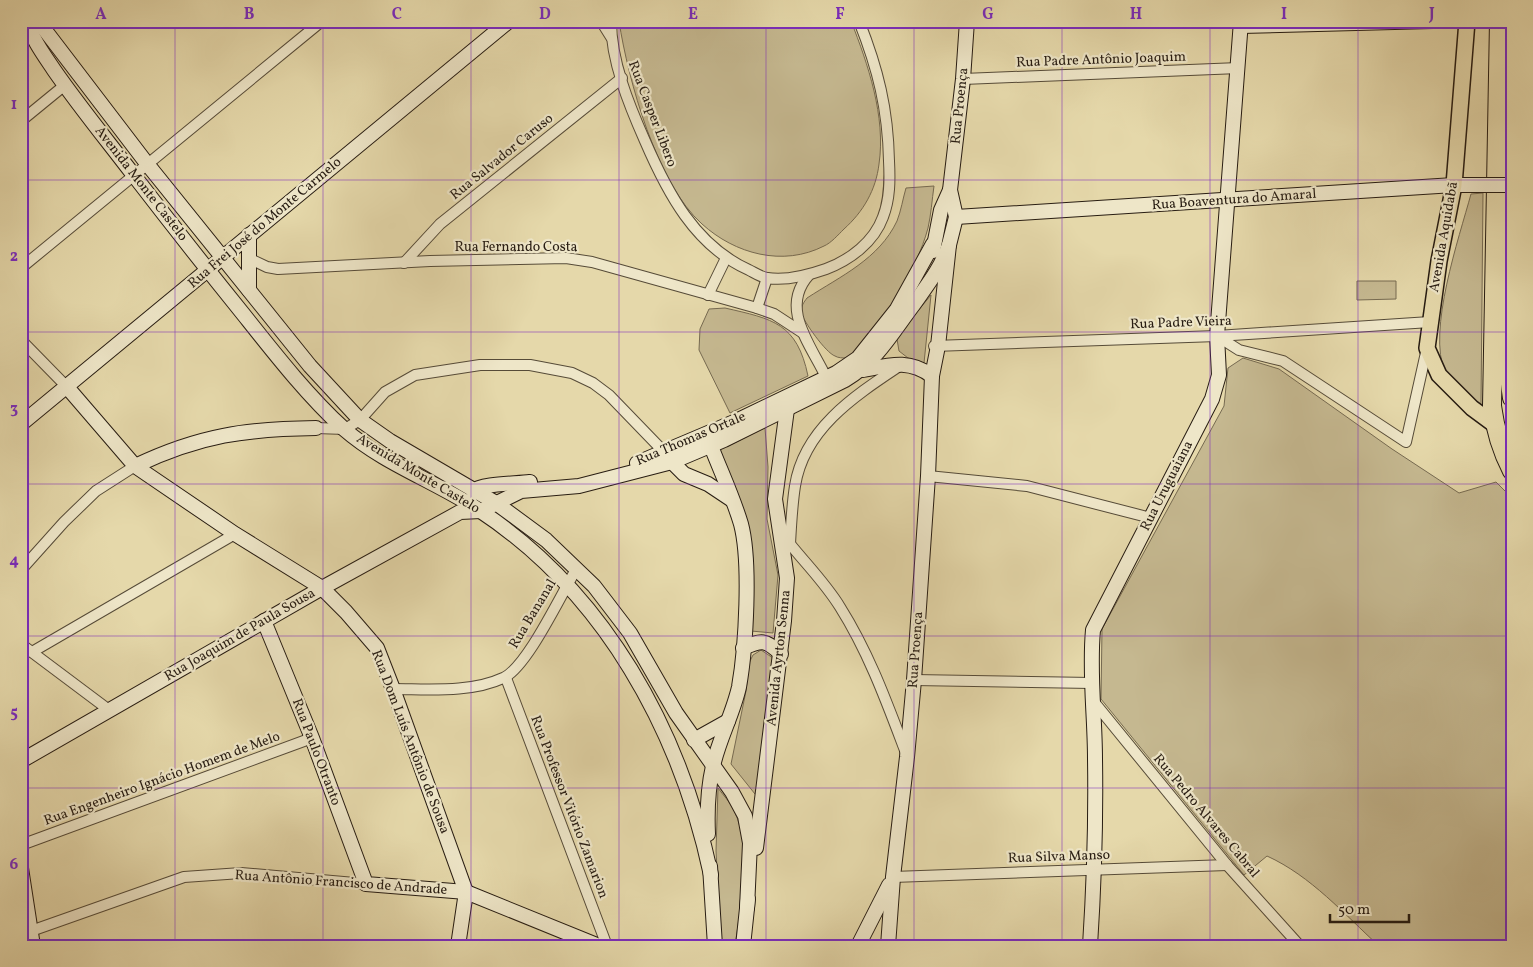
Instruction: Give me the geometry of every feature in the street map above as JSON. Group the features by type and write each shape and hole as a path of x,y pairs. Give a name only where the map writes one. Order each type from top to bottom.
{"highway":[{"path":"1499,21 1491,356 1494,425 1504,455 1512,471"},
{"path":"1512,126 1507,362 1512,398"}],"main road":[{"name":"Avenida Monte Castelo","path":"27,21 39,48 65,85 285,366 345,429 461,506 481,511 526,545 567,584 611,637 660,721 688,785 701,828 711,875"},
{"name":"Avenida Monte Castelo","path":"38,21 148,165 310,366 360,420 390,441 496,502 577,568 630,633 694,740 713,766"},
{"name":"Rua Frei José do Monte Carmelo","path":"21,424 67,388 509,21"},
{"name":"Rua Proença","path":"936,349 933,244 941,210 950,190 963,79 967,21"},
{"path":"1241,24 1433,21"},
{"name":"Avenida Aquidabã","path":"1467,21 1454,185 1430,322 1428,348 1439,375 1472,408 1494,425"},
{"name":"Rua Uruguaiana","path":"1090,946 1094,869 1093,630 1099,615 1212,399 1219,375 1217,336 1241,24"},
{"name":"Rua Boaventura do Amaral","path":"956,217 1454,185 1512,185"},
{"name":"Rua Proença","path":"888,946 893,877 914,680 928,476 932,376 949,245 956,217 950,190"},
{"path":"249,235 249,290"},
{"name":"Rua Thomas Ortale","path":"481,511 521,491 579,486 668,457 826,377 858,358 883,330 897,309 933,244"},
{"name":"Rua Proença","path":"934,276 949,245"},
{"name":"Rua Thomas Ortale","path":"476,489 581,479 711,446 819,394 863,370 890,338 934,276"},
{"path":"890,338 902,364"},
{"path":"863,370 902,364 919,366 932,376"},
{"name":"Rua Dom Luís Antônio de Sousa","path":"67,388 135,466 235,534 322,588 377,648 466,892 458,946"},
{"name":"Avenida Ayrton Senna","path":"742,946 764,799 781,654 787,578 786,544 774,499 787,410"},
{"path":"135,466 171,449 214,437 272,428 316,428"},
{"path":"711,446 732,500 745,545 743,648 738,687 713,766 708,804 715,946"},
{"path":"668,457 684,474 708,484 732,500"},
{"path":"461,506 476,489"},
{"name":"Rua Joaquim de Paula Sousa","path":"21,761 461,506"},
{"name":"Rua Paulo Otranto","path":"264,621 312,738 366,884"},
{"path":"743,648 760,641 766,642 781,654"},
{"path":"694,740 728,721"},
{"name":"Avenida Ayrton Senna","path":"713,766 732,792 748,824 750,843 747,908"},
{"path":"21,868 26,931 33,946"},
{"path":"858,946 893,877"},
{"name":"Rua Antônio Francisco de Andrade","path":"366,884 466,892 599,946"}],"street":[{"path":"21,268 322,21"},
{"name":"Rua Casper Libero","path":"601,21 611,38 622,78 640,130 667,189 679,209 698,232 726,258 767,278"},
{"name":"Rua Casper Libero","path":"611,21 611,38"},
{"path":"757,308 767,278 808,275 834,266 854,254 870,239 883,219 888,201 890,182 889,125 883,90 859,21"},
{"name":"Rua Padre Antônio Joaquim","path":"963,79 1239,68"},
{"name":"Rua Salvador Caruso","path":"404,263 440,224 622,78"},
{"path":"21,121 65,85"},
{"name":"Rua Fernando Costa","path":"248,258 267,267 278,269 566,258 592,262 757,308 774,314 803,333"},
{"path":"708,295 726,258"},
{"name":"Rua Fernando Costa","path":"808,275 798,291 795,304 796,316 826,377"},
{"name":"Rua Padre Vieira","path":"936,349 1217,336 1430,322"},
{"path":"1217,336 1239,350 1283,361 1406,442 1428,348"},
{"name":"Rua Dom Luís Antônio de Sousa","path":"21,340 67,388"},
{"path":"316,428 345,429 360,420 385,392 415,375 480,365 530,364 572,373 593,383 609,395 668,457"},
{"path":"902,364 855,395 832,417 813,441 803,460 795,485 786,544 825,585 841,608 872,665 907,757"},
{"path":"819,394 826,377"},
{"path":"21,570 64,522 96,491 135,466"},
{"path":"928,476 1027,486 1151,518"},
{"path":"32,652 235,534"},
{"name":"Rua Bananal","path":"506,678 528,652 577,568"},
{"path":"21,644 109,710"},
{"path":"393,689 464,688 488,684 506,678"},
{"name":"Rua Professor Vitório Zamarion","path":"506,678 607,946"},
{"path":"914,680 1092,682"},
{"name":"Rua Pedro Alvares Cabral","path":"1094,702 1227,865 1300,946"},
{"name":"Rua Engenheiro Ignácio Homem de Melo","path":"21,845 312,738"},
{"name":"Rua Silva Manso","path":"893,877 1227,865"},
{"name":"Rua Antônio Francisco de Andrade","path":"26,931 184,878 241,873 366,884"}],"shaded area":[{"path":"619,21 851,21 864,55 874,91 880,128 881,146 877,174 872,192 863,208 827,245 792,256 760,254 744,250 715,234 702,224 686,206 671,184 658,158 637,101"},
{"path":"934,186 929,223 923,245 896,299 872,332 847,358 839,358 831,354 815,336 801,312 807,298 858,266 880,246 897,221 906,188"},
{"path":"1483,193 1481,405 1475,407 1447,377 1440,354 1440,333 1447,284 1471,194"},
{"path":"1357,281 1396,281 1396,299 1357,300"},
{"path":"931,295 924,363 908,358 899,351 897,339 902,330"},
{"path":"725,308 769,320 790,334 803,358 808,376 730,413 699,350 700,329 709,309"},
{"path":"1243,358 1279,369 1392,449 1459,493 1496,482 1512,498 1512,946 1379,946 1326,896 1283,864 1267,856 1244,875 1101,699 1102,629 1224,406 1228,368"},
{"path":"765,428 768,467 767,519 778,575 773,633 751,631 752,566 718,451"},
{"path":"761,650 773,658 759,799 731,764 746,691 749,663 753,655"},
{"path":"718,788 734,810 740,826 743,843 744,877 735,946 721,946 716,851"}]}
